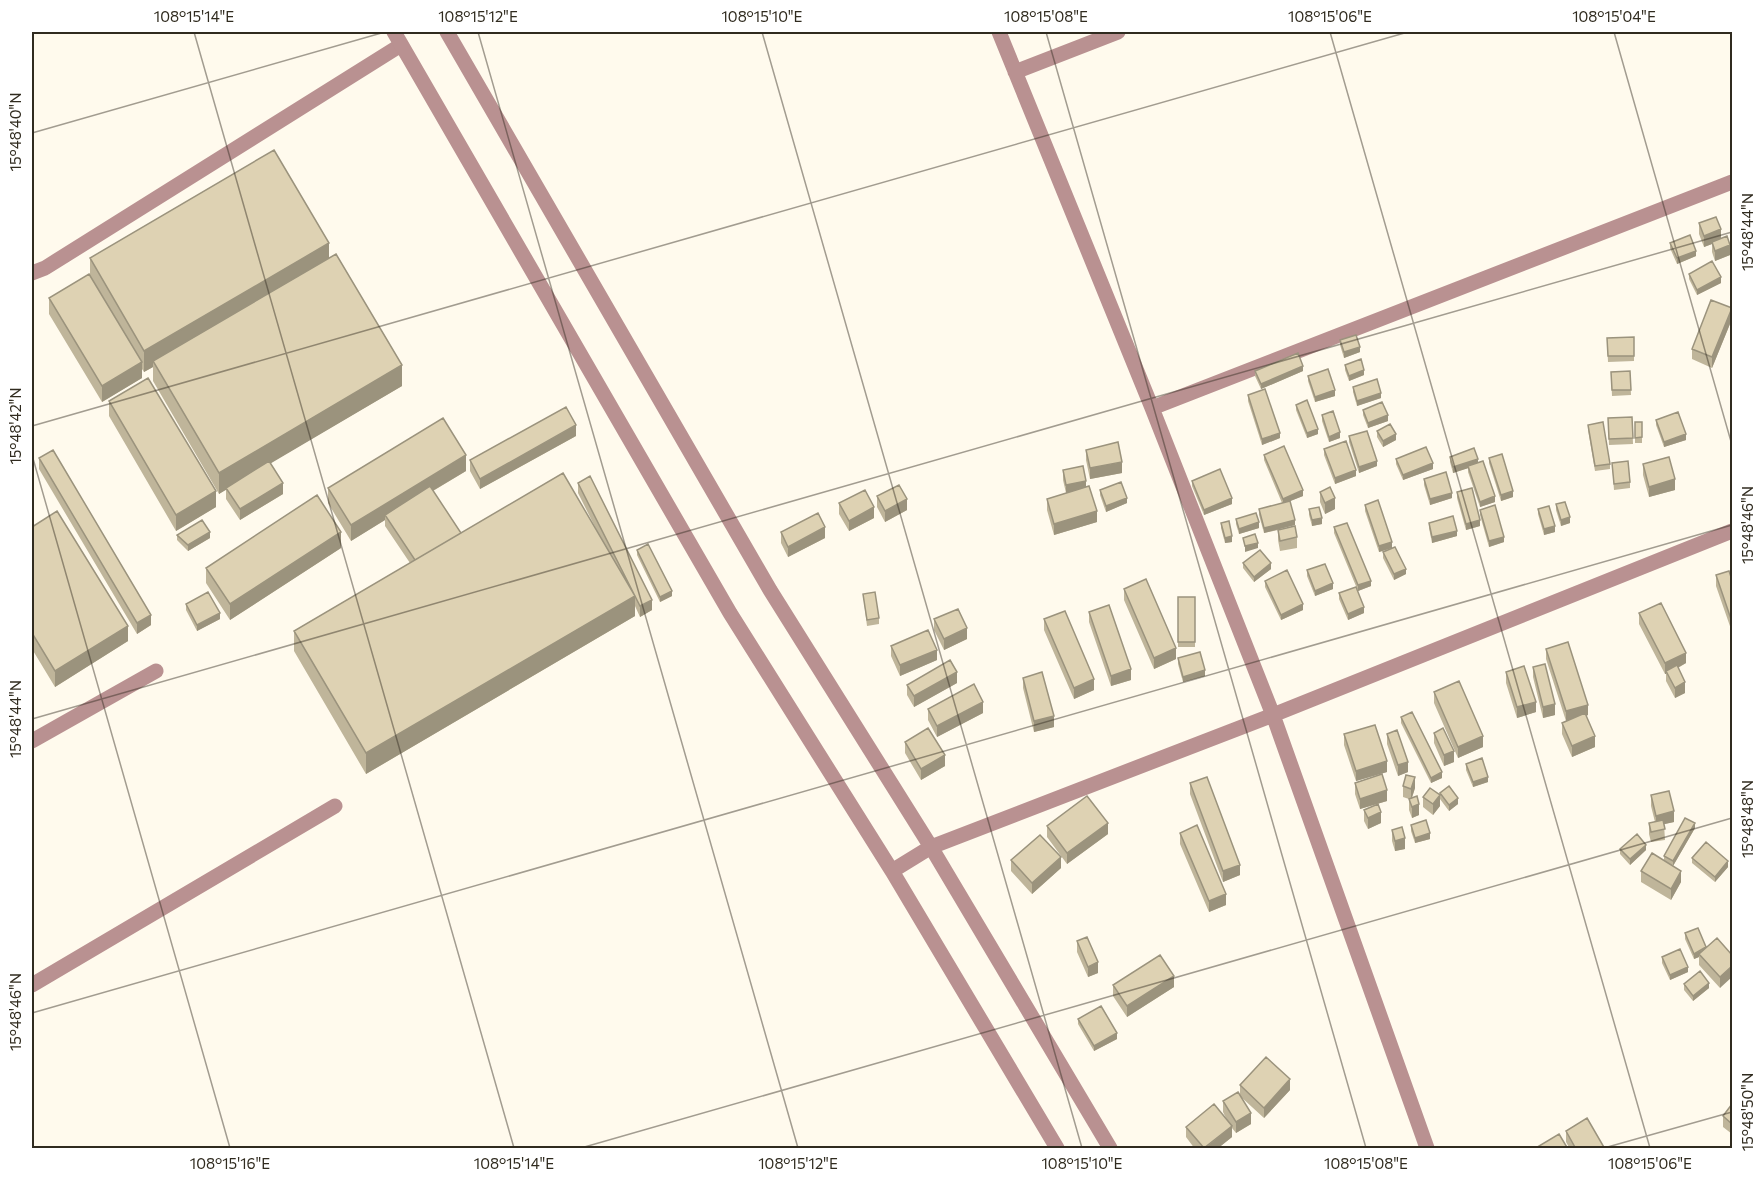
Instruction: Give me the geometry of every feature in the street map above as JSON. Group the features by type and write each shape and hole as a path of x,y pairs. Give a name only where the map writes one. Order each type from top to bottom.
{"street":[{"path":"447,32 770,590 931,847 1110,1149"},
{"path":"999,32 1152,408 1273,715 1427,1149"},
{"path":"1015,72 1118,32"},
{"path":"32,273 45,268 398,38 730,613 892,871 1057,1149"},
{"path":"1152,408 1732,182"},
{"path":"892,871 931,847 1273,715 1732,531"},
{"path":"32,741 156,671"},
{"path":"32,985 335,806"}],"building":[{"path":"274,150 329,243 144,351 90,258"},
{"path":"1716,217 1721,229 1704,236 1699,223"},
{"path":"1690,235 1696,251 1677,258 1670,243"},
{"path":"1727,236 1730,245 1715,251 1712,242"},
{"path":"336,254 402,365 219,473 153,361"},
{"path":"1712,261 1721,277 1697,290 1689,274"},
{"path":"89,274 142,362 102,386 49,298"},
{"path":"1711,300 1732,308 1712,357 1692,349"},
{"path":"1356,335 1360,347 1344,352 1340,340"},
{"path":"1634,337 1634,356 1608,356 1607,338"},
{"path":"1298,353 1303,366 1261,384 1255,371"},
{"path":"1361,359 1364,370 1349,376 1345,365"},
{"path":"1328,369 1335,390 1315,397 1308,376"},
{"path":"1630,371 1631,390 1612,390 1611,372"},
{"path":"148,378 216,491 176,515 109,401"},
{"path":"1377,379 1381,393 1357,401 1353,387"},
{"path":"1265,389 1280,433 1262,439 1248,395"},
{"path":"1307,400 1318,429 1307,433 1296,405"},
{"path":"1382,402 1388,415 1368,423 1363,410"},
{"path":"566,407 576,425 480,479 470,460"},
{"path":"1333,411 1340,432 1329,437 1322,415"},
{"path":"1678,412 1686,434 1664,442 1656,420"},
{"path":"1632,417 1633,438 1609,439 1608,418"},
{"path":"443,418 466,455 351,525 328,488"},
{"path":"1603,422 1610,464 1595,466 1588,425"},
{"path":"1635,422 1642,422 1642,437 1635,438"},
{"path":"1390,424 1396,434 1383,441 1377,431"},
{"path":"1367,431 1377,461 1359,467 1349,436"},
{"path":"1346,441 1356,470 1335,478 1324,449"},
{"path":"1118,442 1122,462 1090,468 1086,450"},
{"path":"1284,446 1303,490 1283,499 1264,455"},
{"path":"1426,447 1433,463 1403,475 1396,459"},
{"path":"1474,448 1478,459 1453,467 1450,457"},
{"path":"53,450 151,615 137,623 39,458"},
{"path":"1502,454 1513,491 1501,495 1489,458"},
{"path":"1669,457 1675,479 1649,487 1643,464"},
{"path":"269,461 283,483 240,509 226,488"},
{"path":"1483,461 1495,496 1480,502 1468,466"},
{"path":"1628,461 1630,482 1614,484 1612,463"},
{"path":"1083,466 1086,481 1066,485 1063,470"},
{"path":"1220,469 1232,498 1204,510 1192,481"},
{"path":"1446,472 1452,493 1430,499 1424,479"},
{"path":"563,473 635,596 366,753 294,631"},
{"path":"590,476 652,600 640,606 578,483"},
{"path":"1121,482 1127,498 1106,506 1100,490"},
{"path":"899,485 907,499 885,511 877,496"},
{"path":"430,486 461,533 415,560 385,515"},
{"path":"1089,486 1097,511 1054,524 1047,499"},
{"path":"1330,487 1335,498 1325,503 1320,492"},
{"path":"1472,488 1480,520 1466,524 1457,492"},
{"path":"865,490 874,507 849,521 839,503"},
{"path":"317,495 341,532 230,604 206,568"},
{"path":"1378,500 1392,542 1379,546 1365,505"},
{"path":"1290,501 1295,520 1264,528 1259,509"},
{"path":"1565,502 1570,517 1561,520 1556,504"},
{"path":"1495,505 1504,537 1489,541 1480,510"},
{"path":"1549,506 1555,526 1544,529 1538,509"},
{"path":"1319,507 1322,518 1312,520 1309,509"},
{"path":"57,511 128,626 55,671 32,633 32,527"},
{"path":"818,513 825,527 788,547 781,532"},
{"path":"1256,513 1259,522 1239,529 1236,519"},
{"path":"1453,516 1457,531 1432,537 1429,523"},
{"path":"202,520 210,532 188,545 177,535"},
{"path":"1229,521 1232,536 1225,538 1221,523"},
{"path":"1347,523 1371,581 1358,585 1334,527"},
{"path":"1295,526 1297,537 1280,541 1278,530"},
{"path":"1255,534 1258,543 1245,546 1243,538"},
{"path":"648,544 672,591 660,597 637,550"},
{"path":"1395,547 1406,569 1394,574 1383,552"},
{"path":"1260,550 1271,563 1254,577 1243,563"},
{"path":"1325,564 1333,583 1315,591 1307,570"},
{"path":"1287,570 1303,604 1281,615 1265,581"},
{"path":"1729,571 1732,580 1732,622 1716,575"},
{"path":"1146,579 1176,648 1154,658 1124,589"},
{"path":"1356,587 1364,607 1348,614 1339,593"},
{"path":"208,592 220,613 197,625 186,604"},
{"path":"875,592 879,618 867,620 863,594"},
{"path":"1178,597 1195,597 1195,642 1178,642"},
{"path":"1661,603 1686,653 1665,663 1639,613"},
{"path":"1109,605 1131,669 1111,676 1089,612"},
{"path":"958,609 967,628 944,639 934,619"},
{"path":"1065,611 1094,679 1074,688 1044,619"},
{"path":"928,630 937,650 900,665 891,646"},
{"path":"1568,642 1588,705 1566,711 1546,649"},
{"path":"1200,652 1205,670 1183,677 1178,658"},
{"path":"950,660 957,672 914,696 907,685"},
{"path":"1545,664 1555,704 1543,707 1533,667"},
{"path":"1677,665 1685,682 1675,688 1666,671"},
{"path":"1524,666 1536,702 1517,707 1506,672"},
{"path":"1042,672 1054,716 1034,721 1023,678"},
{"path":"1459,681 1483,736 1458,747 1434,692"},
{"path":"974,684 983,702 937,726 928,709"},
{"path":"1412,712 1442,772 1431,778 1401,717"},
{"path":"1585,713 1595,736 1572,746 1562,723"},
{"path":"1375,725 1387,761 1356,771 1344,734"},
{"path":"928,728 945,755 921,769 905,742"},
{"path":"1443,728 1454,751 1444,755 1434,733"},
{"path":"1397,730 1408,762 1398,765 1387,734"},
{"path":"1482,758 1488,777 1473,782 1466,764"},
{"path":"1382,774 1387,790 1360,799 1355,783"},
{"path":"1406,775 1415,777 1411,789 1403,786"},
{"path":"1207,777 1240,865 1223,871 1190,783"},
{"path":"1449,786 1458,798 1449,805 1440,793"},
{"path":"1430,788 1440,795 1433,804 1423,797"},
{"path":"1669,791 1674,811 1656,816 1651,795"},
{"path":"1087,796 1108,823 1067,853 1047,826"},
{"path":"1417,796 1419,804 1412,807 1409,799"},
{"path":"1378,804 1381,812 1368,818 1364,810"},
{"path":"1685,818 1695,823 1673,861 1664,856"},
{"path":"1426,820 1430,833 1415,838 1411,825"},
{"path":"1663,820 1665,829 1651,832 1649,823"},
{"path":"1197,825 1226,894 1209,901 1180,833"},
{"path":"1402,827 1405,838 1395,841 1392,830"},
{"path":"1637,834 1646,845 1630,859 1620,849"},
{"path":"1040,835 1061,857 1032,883 1011,860"},
{"path":"1706,842 1728,861 1715,877 1692,858"},
{"path":"1652,853 1681,871 1671,889 1641,871"},
{"path":"1698,928 1706,947 1694,954 1685,933"},
{"path":"1087,937 1098,962 1088,967 1077,941"},
{"path":"1717,938 1732,955 1732,966 1720,977 1699,954"},
{"path":"1680,949 1688,967 1670,975 1662,957"},
{"path":"1160,955 1174,976 1127,1006 1113,985"},
{"path":"1700,971 1709,983 1693,996 1684,984"},
{"path":"1101,1006 1117,1033 1094,1046 1078,1019"},
{"path":"1266,1057 1290,1079 1264,1108 1240,1085"},
{"path":"1238,1092 1251,1113 1236,1122 1223,1101"},
{"path":"1214,1104 1232,1126 1204,1148 1186,1127"},
{"path":"1732,1104 1732,1124 1723,1116"},
{"path":"1587,1118 1605,1149 1576,1149 1566,1131"},
{"path":"1559,1134 1568,1149 1534,1149"}]}
